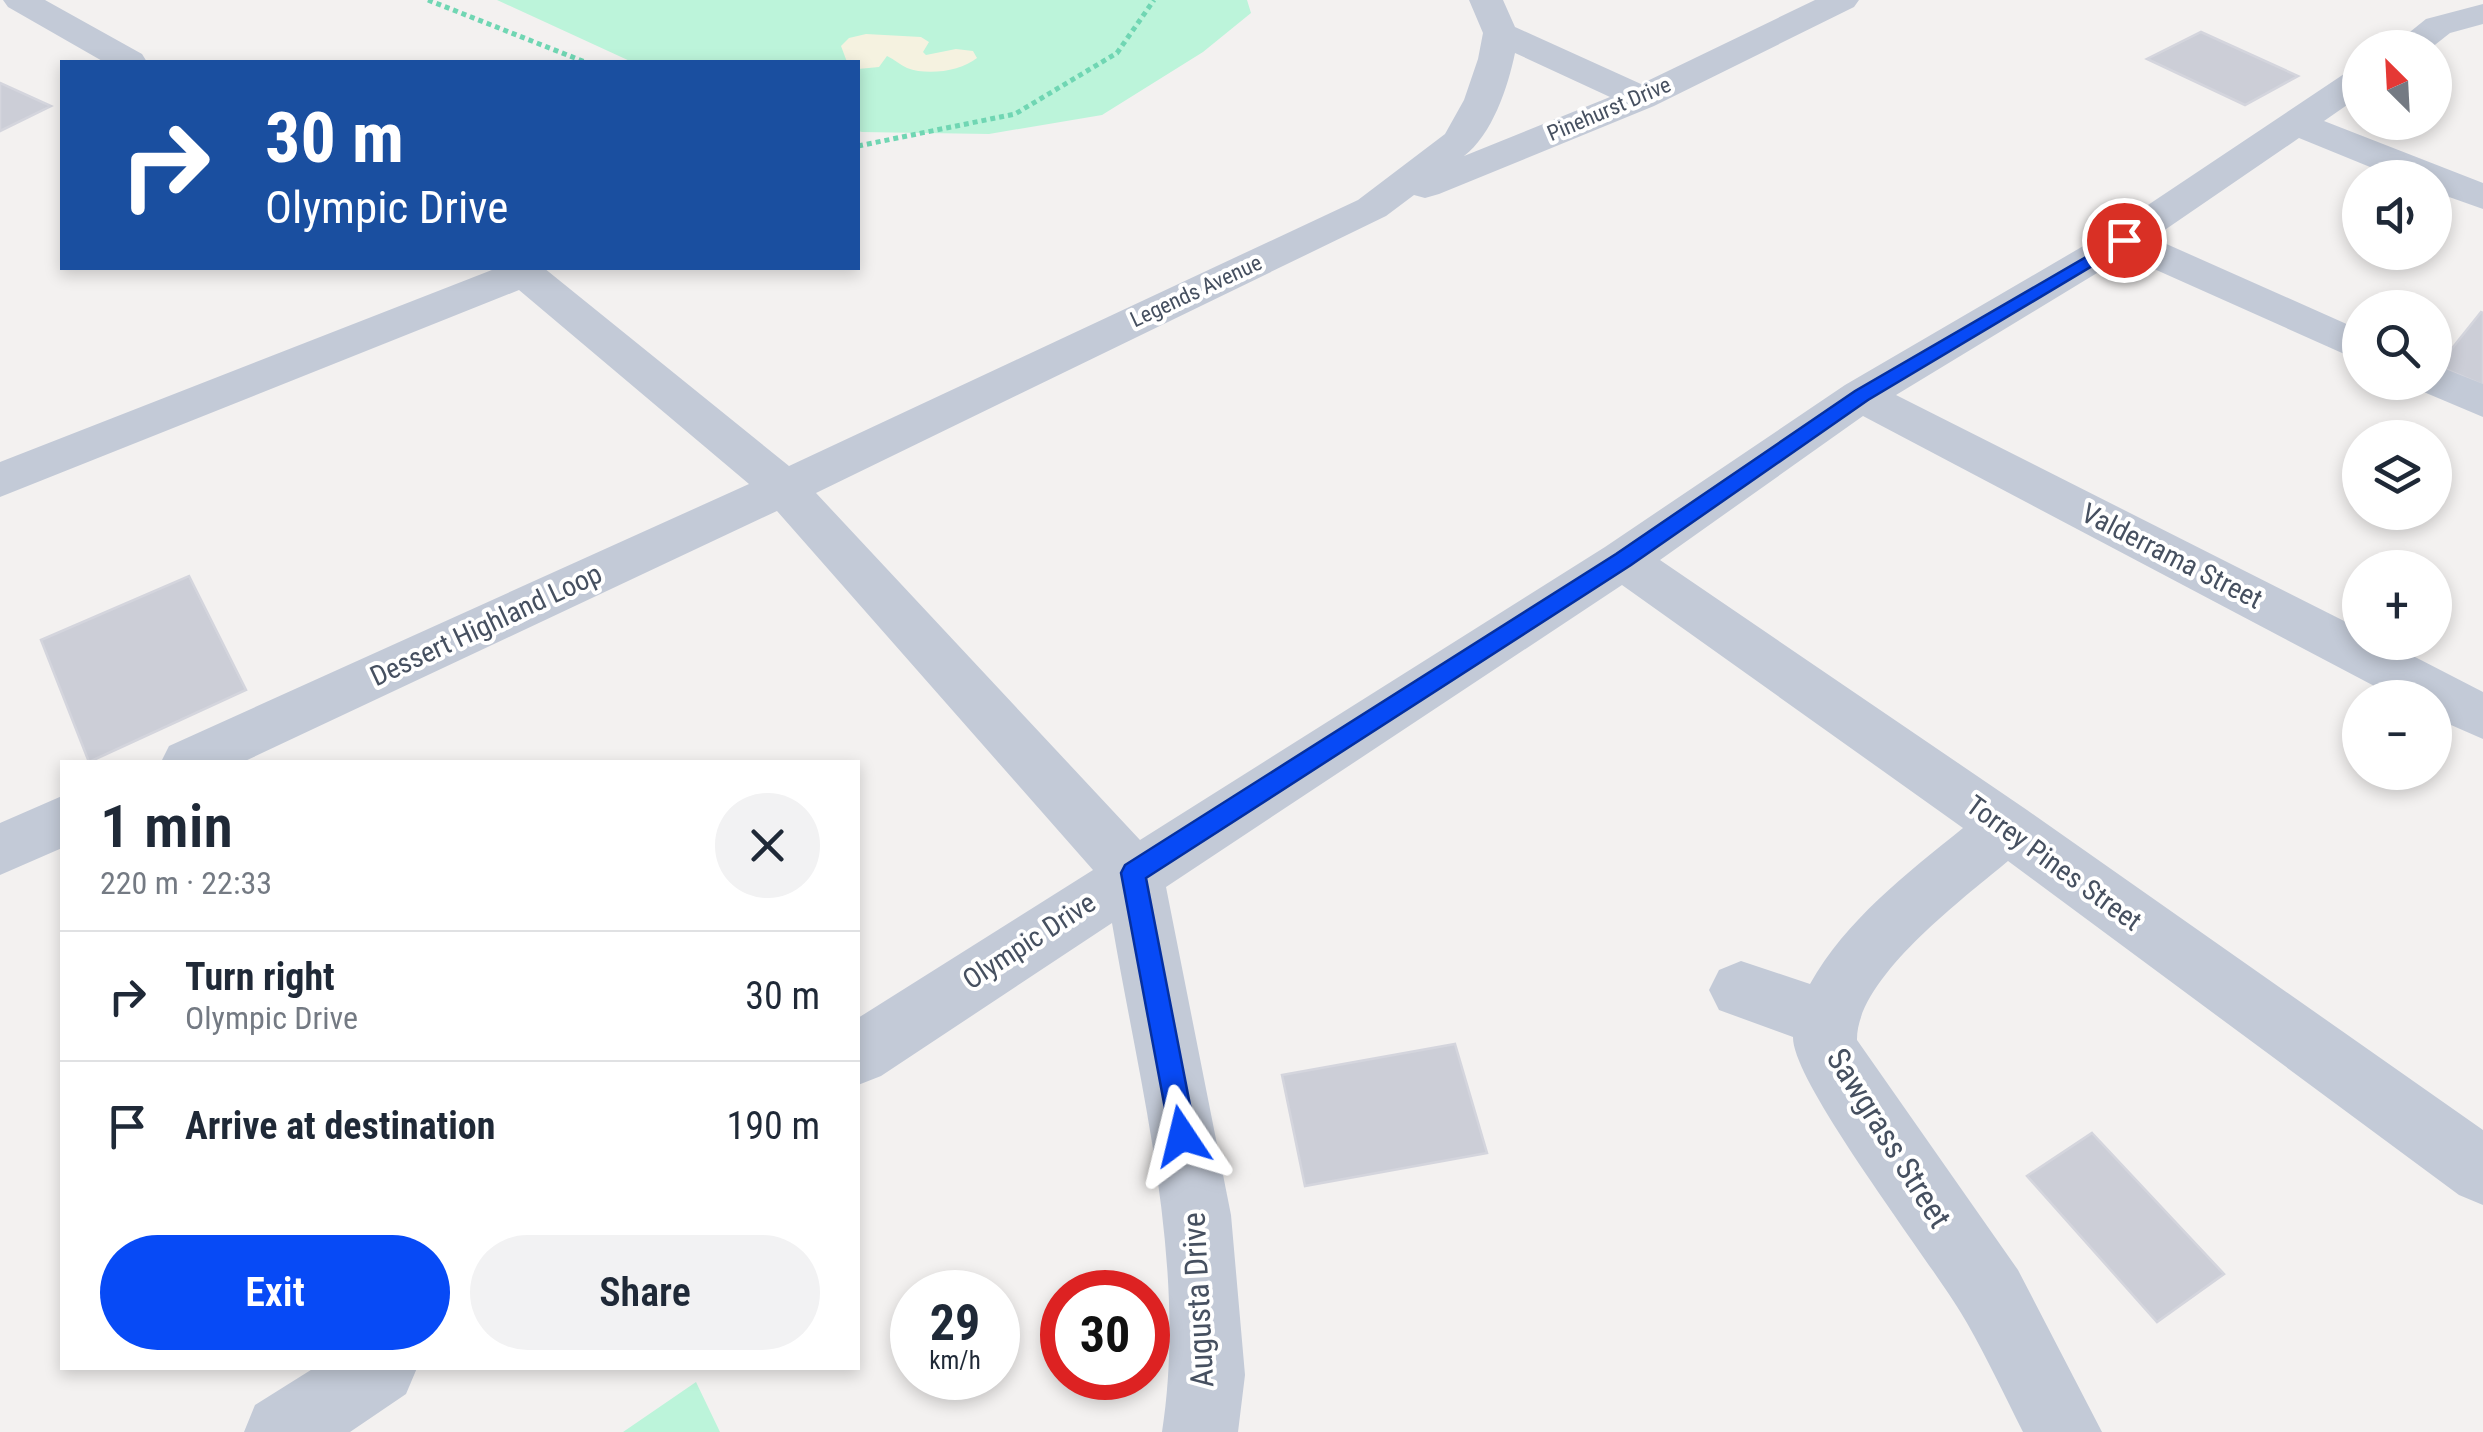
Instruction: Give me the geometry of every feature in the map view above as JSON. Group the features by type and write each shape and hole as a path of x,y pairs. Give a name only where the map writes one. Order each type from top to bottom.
{"street":[{"path":"20,0 126,60"},
{"name":"Pinehurst Drive","path":"1372,208 1641,98 1842,0"},
{"path":"2432,30 2483,14"},
{"path":"1493,17 1641,98"},
{"name":"Legends Avenue","path":"784,488 1372,208 1460,141 1487,86 1493,17"},
{"name":"Olympic Drive","path":"860,1053 1623,560 1861,396 2124,240 2342,93"},
{"path":"2297,124 2388,160"},
{"path":"2452,185 2483,197"},
{"path":"2124,240 2342,339"},
{"path":"0,480 522,270 784,488 1133,873"},
{"path":"2452,388 2483,402"},
{"name":"Valderrama Street","path":"1861,396 2483,717"},
{"name":"Dessert Highland Loop","path":"193,760 784,488"},
{"name":"Torrey Pines Street","path":"1623,560 2006,827 2483,1170"},
{"path":"0,850 60,822"},
{"name":"Sawgrass Street","path":"2006,827 1912,906 1850,972 1826,1019 1825,1046 1992,1296 2064,1432"},
{"name":"Augusta Drive","path":"1133,873 1196,1215 1208,1374 1200,1432"},
{"path":"1741,990 1826,1019"},
{"path":"282,1432 377,1370"}],"path":[{"path":"428,0 580,60"},
{"path":"860,146 1015,114 1117,53 1154,0"}],"green space":[{"path":"497,0 1247,0 1251,13 1203,52 1102,115 989,134 860,132 860,60 628,60"},
{"path":"696,1382 720,1432 623,1432"}],"sand":[{"path":"866,34 921,37 929,42 923,52 926,55 956,49 973,51 977,58 953,69 925,72 907,68 887,56 879,67 860,69 860,60 846,60 841,46 849,38"}],"building":[{"path":"2201,32 2298,76 2245,105 2147,59"},
{"path":"0,83 51,106 0,131"},
{"path":"2483,313 2483,385 2452,372 2452,348"},
{"path":"189,576 246,690 88,760 41,640"},
{"path":"1455,1044 1487,1153 1305,1186 1282,1075"},
{"path":"2092,1133 2224,1274 2157,1322 2027,1176"}],"route":[{"path":"1182,1136 1133,873 1623,560 1861,396 2124,240"}]}
